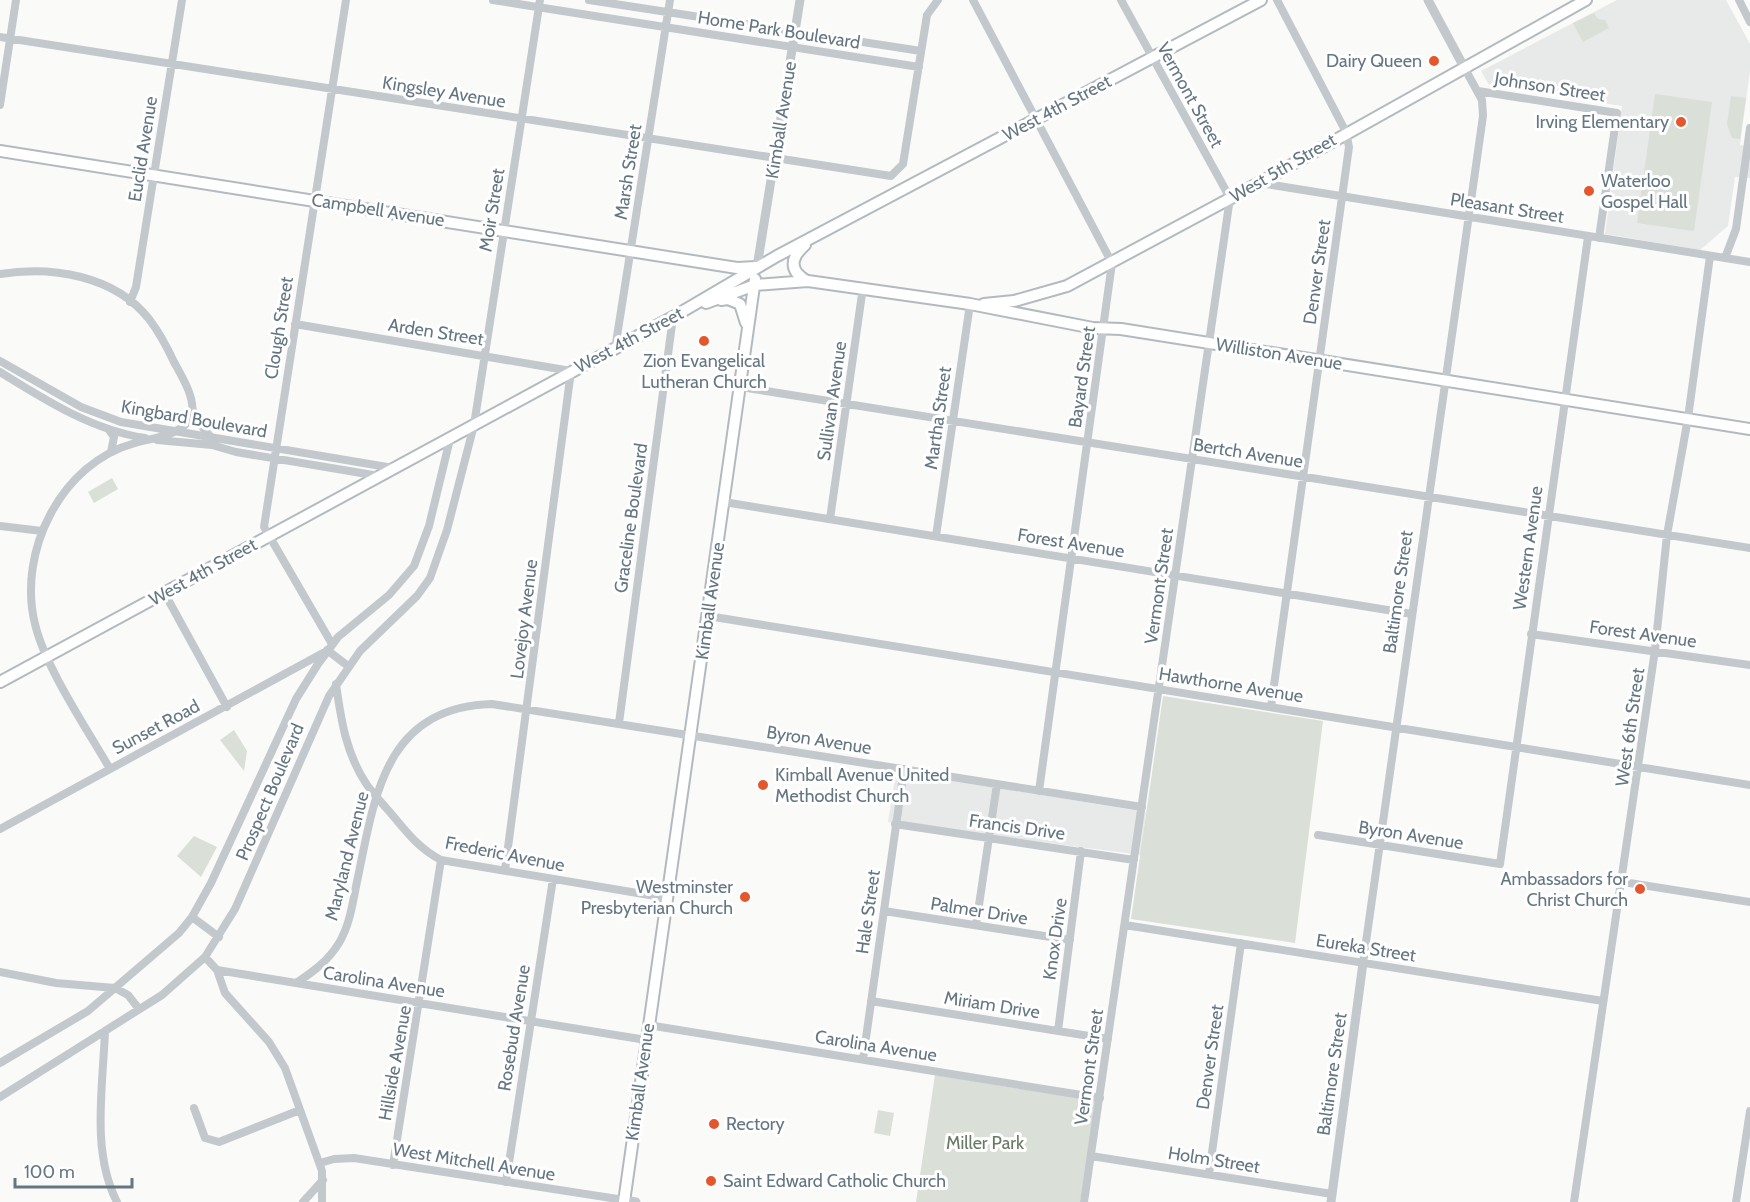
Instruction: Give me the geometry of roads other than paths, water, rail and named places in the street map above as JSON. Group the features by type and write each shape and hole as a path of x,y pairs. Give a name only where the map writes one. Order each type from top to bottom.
{"main road":[{"name":"West 4th Street","path":"0,682 615,349 757,267 1261,0"},
{"name":"West 5th Street","path":"970,304 997,303 1034,297 1067,286 1259,183 1584,0"},
{"name":"Campbell Avenue","path":"0,151 737,268 757,267"},
{"path":"808,281 795,272 793,260 795,254 814,237"},
{"name":"Kimball Avenue","path":"624,1201 757,267"},
{"name":"Williston Avenue","path":"673,317 755,285 808,281 863,287 970,304 998,311 1750,429"},
{"path":"712,301 728,299 740,304 746,318 748,337"}],"street":[{"path":"0,105 16,0"},
{"name":"Euclid Avenue","path":"130,302 136,287 182,0"},
{"name":"Clough Street","path":"328,649 264,527 346,0"},
{"name":"Home Park Boulevard","path":"493,0 540,4 666,27 918,67"},
{"name":"Home Park Boulevard","path":"589,0 921,51"},
{"name":"Marsh Street","path":"615,349 670,0"},
{"name":"Kimball Avenue","path":"757,267 800,0"},
{"path":"918,67 927,15 938,0"},
{"path":"972,0 1112,263"},
{"name":"Vermont Street","path":"1084,1202 1230,198 1121,0"},
{"name":"Denver Street","path":"1271,707 1348,155 1346,132 1277,0"},
{"name":"Baltimore Street","path":"1331,1198 1444,380 1483,116 1482,100 1478,91 1428,0"},
{"path":"1739,0 1750,22"},
{"name":"Moir Street","path":"474,425 540,4"},
{"name":"Kingsley Avenue","path":"0,37 884,176 897,173 903,164 918,67"},
{"name":"Johnson Street","path":"1478,91 1617,112 1599,238"},
{"path":"1725,258 1736,229 1750,130"},
{"name":"Pleasant Street","path":"1259,183 1750,262"},
{"name":"Western Avenue","path":"1500,864 1588,237"},
{"name":"West 6th Street","path":"1574,1202 1623,882 1655,650 1667,535 1688,418 1710,256"},
{"name":"Bayard Street","path":"1039,790 1105,328 1112,263"},
{"path":"0,274 39,270 80,276 130,302 148,318 165,343 199,423 210,436"},
{"name":"Sullivan Avenue","path":"830,519 863,287"},
{"name":"Martha Street","path":"936,536 970,304"},
{"name":"Graceline Boulevard","path":"619,723 673,317"},
{"name":"Arden Street","path":"295,324 571,371"},
{"name":"Kingbard Boulevard","path":"0,361 54,393 104,416 137,427 210,436 396,469"},
{"name":"Lovejoy Avenue","path":"505,870 571,371"},
{"name":"Kingbard Boulevard","path":"0,372 48,403 108,428 153,439 212,445 274,459 381,477"},
{"name":"Bertch Avenue","path":"741,387 1750,548"},
{"path":"110,769 47,657 33,614 34,572 42,531 68,488 84,471 111,452 135,442 153,439 175,431 190,418 192,407"},
{"name":"Prospect Boulevard","path":"0,1097 162,995 205,957 219,937 243,890 319,716 336,684 368,642 417,596 430,578 447,531 474,425"},
{"path":"108,428 114,437 111,452"},
{"name":"Prospect Boulevard","path":"0,1063 88,1011 179,933 192,917 211,883 296,699 328,649 389,596 414,566 429,526 450,439"},
{"name":"Forest Avenue","path":"724,502 1412,614"},
{"path":"1,527 42,531"},
{"path":"165,594 226,707"},
{"name":"Hawthorne Avenue","path":"708,616 1750,785"},
{"name":"Forest Avenue","path":"1531,634 1750,665"},
{"path":"328,649 348,666"},
{"name":"Sunset Road","path":"0,829 328,649"},
{"name":"Frederic Avenue","path":"336,684 348,748 375,795 416,842 441,860 667,898"},
{"name":"Byron Avenue","path":"492,704 1142,807"},
{"name":"Maryland Avenue","path":"296,982 320,966 343,935 351,911 375,795 398,751 423,724 455,708 492,704"},
{"name":"Hale Street","path":"863,1059 904,769"},
{"path":"976,926 997,784"},
{"name":"Francis Drive","path":"895,824 1134,860"},
{"name":"Byron Avenue","path":"1318,835 1500,864"},
{"name":"Knox Drive","path":"1058,1031 1082,851"},
{"name":"Hillside Avenue","path":"393,1165 421,1002 441,860"},
{"name":"Rosebud Avenue","path":"506,1182 553,879"},
{"path":"1623,882 1750,903"},
{"name":"Palmer Drive","path":"884,911 1070,940"},
{"path":"192,917 219,937"},
{"name":"Eureka Street","path":"1125,925 1603,1001"},
{"name":"Denver Street","path":"1209,1174 1241,943"},
{"path":"205,957 217,970 225,993 277,1053 320,1163 323,1180 322,1202"},
{"path":"217,970 296,982"},
{"path":"0,972 56,983 115,988 128,995 139,1010"},
{"name":"Carolina Avenue","path":"296,982 646,1040"},
{"name":"Miriam Drive","path":"871,1001 1108,1039"},
{"name":"Carolina Avenue","path":"648,1025 1100,1098"},
{"path":"105,1031 102,1149 105,1174 117,1202"},
{"path":"194,1108 205,1138 219,1142 300,1110"},
{"path":"1736,1202 1750,1110"},
{"name":"Holm Street","path":"1091,1156 1209,1174 1331,1198"},
{"name":"West Mitchell Avenue","path":"320,1163 343,1158 624,1201"},
{"path":"303,1202 323,1180"},
{"path":"624,1201 636,1202"}],"place":[{"name":"Dairy Queen","path":"1434,61"},
{"name":"Irving Elementary","path":"1681,122"},
{"name":"Waterloo Gospel Hall","path":"1589,191"},
{"name":"Zion Evangelical Lutheran Church","path":"704,341"},
{"name":"Kimball Avenue United Methodist Church","path":"763,785"},
{"name":"Ambassadors for Christ Church","path":"1640,889"},
{"name":"Westminster Presbyterian Church","path":"745,897"},
{"name":"Rectory","path":"714,1124"},
{"name":"Saint Edward Catholic Church","path":"711,1181"}],"park label":[{"name":"Miller Park","path":"985,1143"}]}
